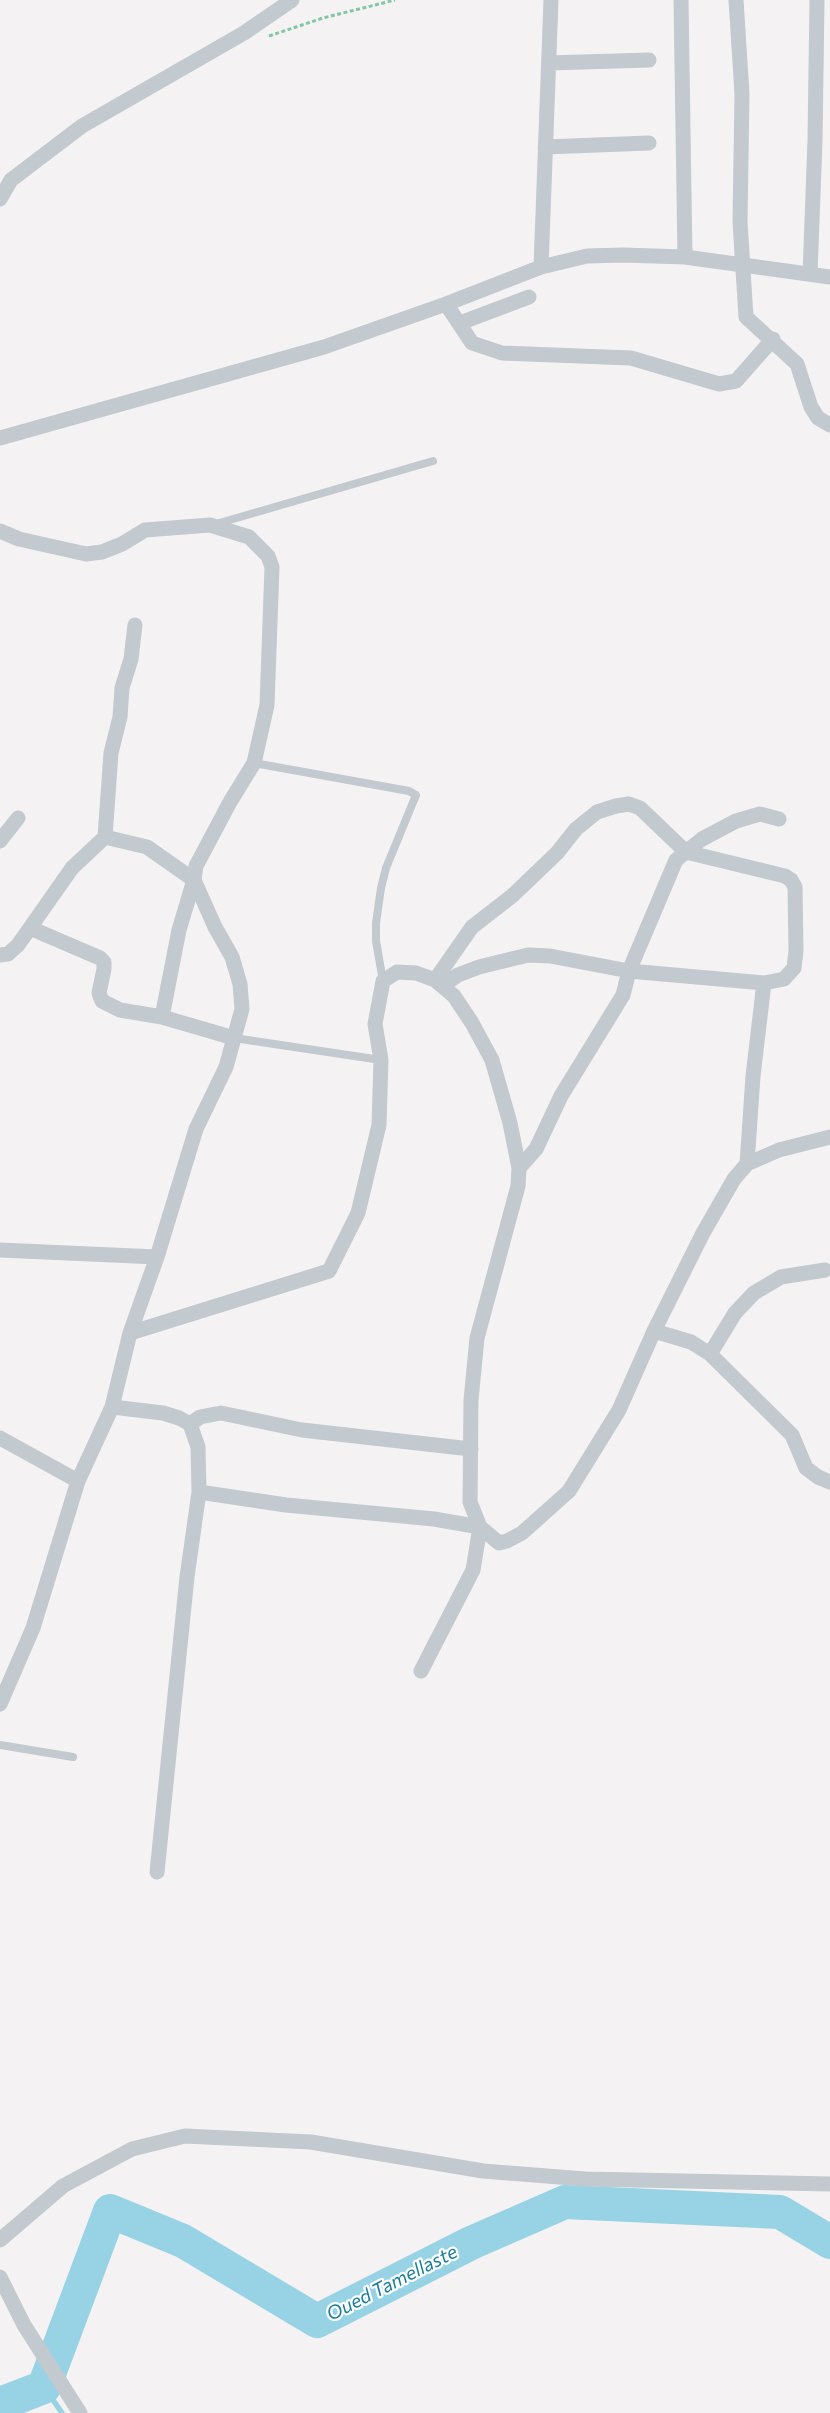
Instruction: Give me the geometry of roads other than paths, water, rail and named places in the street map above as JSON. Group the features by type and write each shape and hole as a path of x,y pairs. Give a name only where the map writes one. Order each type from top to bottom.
{"street":[{"path":"0,199 11,180 82,126 244,33 292,0"},
{"path":"541,267 551,0"},
{"path":"681,0 684,257"},
{"path":"736,0 742,94 740,222 746,317 752,325 772,339 797,364 811,407 818,418 830,425"},
{"path":"810,274 815,142 817,0"},
{"path":"549,63 648,60"},
{"path":"545,147 650,143"},
{"path":"0,438 324,347 446,304 541,267 587,256 684,257 830,278"},
{"path":"460,324 529,297"},
{"path":"446,304 472,343 502,353 631,358 719,384 736,381 772,339"},
{"path":"0,531 37,543 86,554 102,552 122,544 144,530 210,525 249,537 268,556 272,567 267,705 254,763 230,802 196,866 194,880 179,930 162,1017"},
{"path":"0,955 8,954 30,928 72,868 105,837 111,753 120,717 122,688 131,659 135,625"},
{"path":"629,804 640,808 686,852 791,880 795,887 796,951 794,968 784,979 764,983 629,971 550,956 528,955 479,967 438,983 472,927 512,896 557,852 576,829 596,812 629,804"},
{"path":"519,1168 536,1149 561,1096 624,995 629,971 676,860 702,839 736,821 760,814 779,819"},
{"path":"0,841 18,818"},
{"path":"0,1704 33,1628 78,1480 112,1407 130,1333 157,1257 196,1129 226,1068 242,1009 240,984 232,957 215,927 194,880 146,847 105,837"},
{"path":"30,928 100,958 104,962 99,994 102,1001 120,1010 162,1017 234,1038"},
{"path":"130,1333 329,1271 358,1213 378,1126 381,1060 375,1024 384,981 398,972 416,973 438,983 454,996 472,1023 492,1060 510,1123 519,1168 518,1186 474,1355 471,1400 470,1502 480,1527 499,1543 507,1541 522,1534 569,1491 619,1410 654,1330 703,1233 734,1180 748,1164 778,1150 830,1137"},
{"path":"748,1164 753,1076 764,983"},
{"path":"0,1250 157,1257"},
{"path":"710,1354 735,1313 754,1293 781,1277 825,1270"},
{"path":"654,1330 691,1342 710,1354 792,1435 806,1468 818,1477 830,1482"},
{"path":"112,1407 163,1413 190,1424 198,1446 199,1492 187,1578 157,1872"},
{"path":"190,1424 200,1417 221,1413 302,1430 471,1450"},
{"path":"0,1438 78,1480"},
{"path":"199,1492 286,1505 434,1519 480,1527"},
{"path":"421,1671 473,1570 480,1527"},
{"path":"0,2240 63,2186 132,2149 185,2136 311,2142 483,2171 584,2179 830,2184"},
{"path":"0,2277 24,2325 80,2413"}],"lane":[{"path":"210,525 432,461"},
{"path":"254,763 409,791 416,795 386,868 381,888 376,932 384,981"},
{"path":"234,1038 381,1060"},
{"path":"0,1746 74,1757"}],"waterway":[{"name":"Oued Tamellaste","path":"0,2404 44,2387 110,2211 183,2241 317,2321 471,2243 565,2202 780,2212 830,2242"},
{"path":"44,2387 62,2413"}]}
